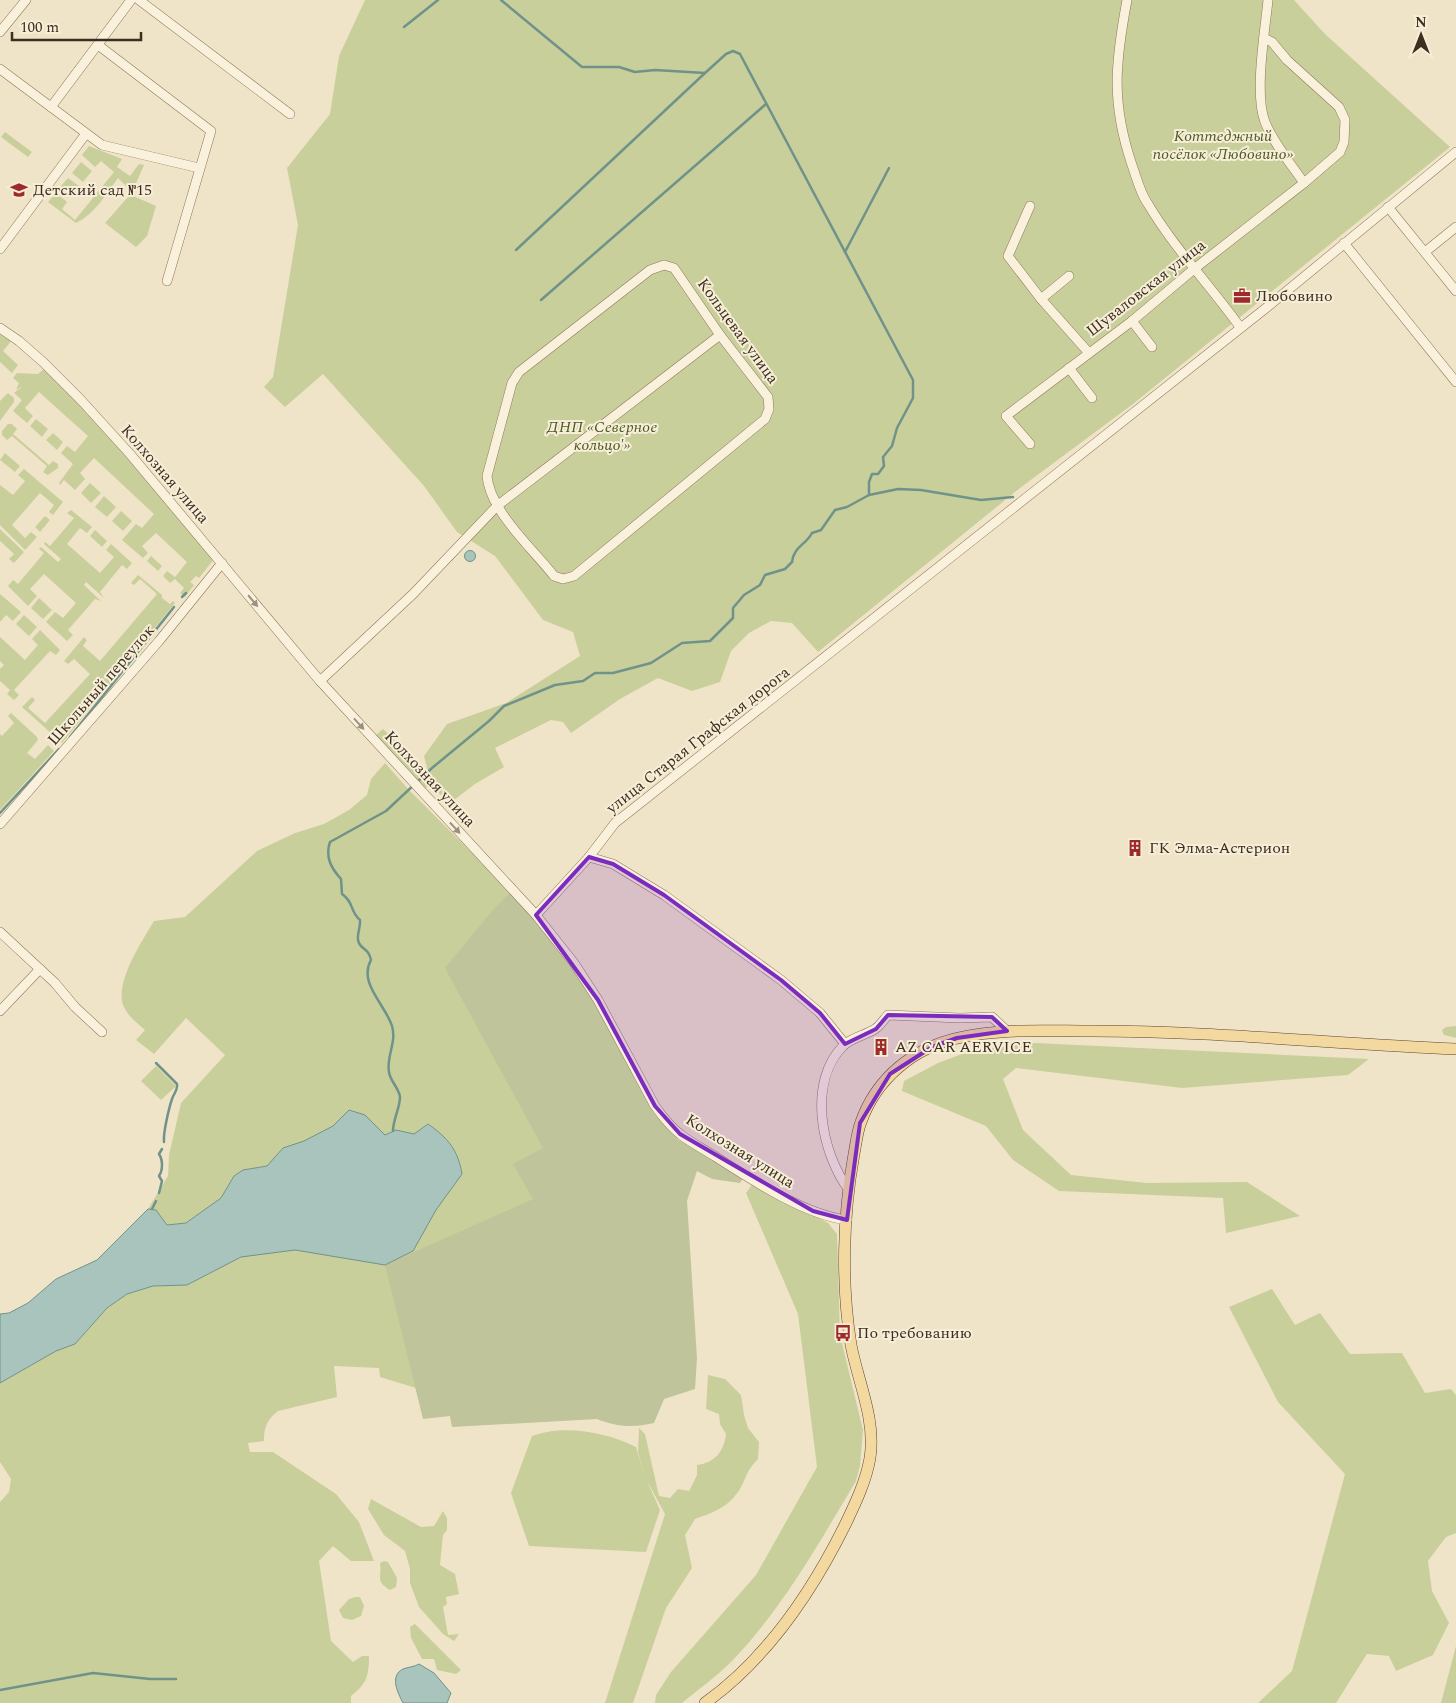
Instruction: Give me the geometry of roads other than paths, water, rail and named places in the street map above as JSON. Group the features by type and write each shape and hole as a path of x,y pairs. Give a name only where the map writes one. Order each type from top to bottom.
{"main road":[{"path":"705,1703 740,1674 787,1622 830,1554 867,1474 871,1453 871,1432 851,1343 846,1280 847,1220 849,1190 860,1123 874,1096 890,1074 912,1057 932,1046 957,1038 1007,1031 1117,1031 1456,1049"}],"street":[{"path":"0,32 26,0"},
{"path":"50,107 131,0"},
{"path":"139,0 290,114"},
{"path":"1127,0 1118,46 1116,93 1126,144 1147,204 1194,269 1240,326"},
{"path":"1268,0 1264,38 1262,111 1271,134 1304,183"},
{"name":"Шуваловская улица","path":"1030,444 1006,416 1089,352 1132,322 1194,269 1304,183 1340,152 1344,142 1345,120 1340,107 1287,60 1272,42 1264,38"},
{"path":"98,44 212,131 199,168 167,281"},
{"path":"0,69 85,135 102,145 199,168"},
{"path":"0,249 85,135"},
{"name":"улица Старая Графская дорога","path":"536,915 589,857 615,823 824,659 1240,326 1266,308 1456,152"},
{"path":"1030,206 1008,256 1042,300 1089,352"},
{"path":"1388,207 1456,291"},
{"path":"1424,252 1456,227"},
{"path":"1344,243 1456,382"},
{"name":"Кольцевая улица","path":"664,264 674,268 720,335 768,397 769,409 765,419 574,576 563,579 554,576 497,506 488,489 487,476 512,383 519,372 650,270 664,264"},
{"path":"1042,300 1069,276"},
{"path":"1132,322 1152,347"},
{"name":"Колхозная улица","path":"0,328 19,341 43,362 81,400 222,563 320,681 536,915 574,963 598,1000 655,1106 680,1134 745,1175 812,1211 831,1218 847,1220"},
{"path":"320,681 414,594 497,506 720,335"},
{"path":"1069,368 1092,398"},
{"name":"Школьный переулок","path":"0,824 159,641 222,563"},
{"path":"589,857 613,864 664,895 774,974 820,1013 845,1044"},
{"path":"0,932 40,969 102,1032"},
{"path":"0,1011 40,969"},
{"path":"849,1190 833,1166 823,1124 822,1108 822,1092 829,1067 845,1044 876,1028 888,1015 960,1018 992,1017 1007,1031"}],"water":[{"path":"468,551 472,551 475,556 474,560 468,561 465,558 465,554"},
{"path":"349,1110 365,1115 385,1135 396,1130 414,1134 428,1124 441,1134 455,1151 462,1174 436,1210 413,1251 385,1265 295,1250 241,1257 187,1285 153,1286 127,1294 107,1308 75,1344 56,1351 0,1383 0,1314 9,1313 28,1303 56,1279 97,1260 148,1209 156,1210 167,1225 186,1223 221,1198 234,1176 243,1170 267,1166 283,1148 304,1141 333,1126"},
{"path":"419,1664 434,1673 451,1693 447,1703 403,1703 396,1685 396,1676 403,1669"}],"waterway":[{"path":"404,27 438,0"},
{"path":"501,0 582,67 619,67 635,72 655,70 705,73"},
{"path":"393,1131 400,1097 391,1078 388,1066 393,1038 392,1026 370,985 368,969 371,960 358,940 360,920 346,897 342,894 341,879 334,871 328,853 330,842 386,811 432,768 489,721 504,706 555,685 583,681 595,673 613,673 651,663 682,643 710,641 733,618 733,608 744,595 760,585 765,575 785,569 792,562 795,552 812,533 821,530 835,510 847,507 869,495 869,482 872,474 878,474 884,466 883,457 892,446 897,428 913,398 913,380 740,54 733,51 726,54 705,73 516,250"},
{"path":"541,300 766,104"},
{"path":"845,252 889,168"},
{"path":"869,495 898,489 921,490 981,500 1013,497"},
{"path":"182,597 186,593"},
{"path":"70,737 174,607"},
{"path":"0,813 59,749"},
{"path":"156,1063 177,1084 168,1114 164,1142"},
{"path":"159,1193 162,1181 159,1176 162,1165 159,1154 162,1149"},
{"path":"152,1209 156,1201"},
{"path":"0,1690 93,1673 150,1679 176,1679"}],"place":[{"name":"Детский сад №15","path":"19,190"},
{"name":"Любовино","path":"1242,296"},
{"name":"ГК Элма-Астерион","path":"1135,848"},
{"name":"AZ CAR AERVICE","path":"881,1047"},
{"name":"По требованию","path":"843,1333"}],"park label":[{"name":"Коттеджный посёлок «Любовино»","path":"1223,145"},
{"name":"ДНП «Северное кольцо'»","path":"602,436"}]}
